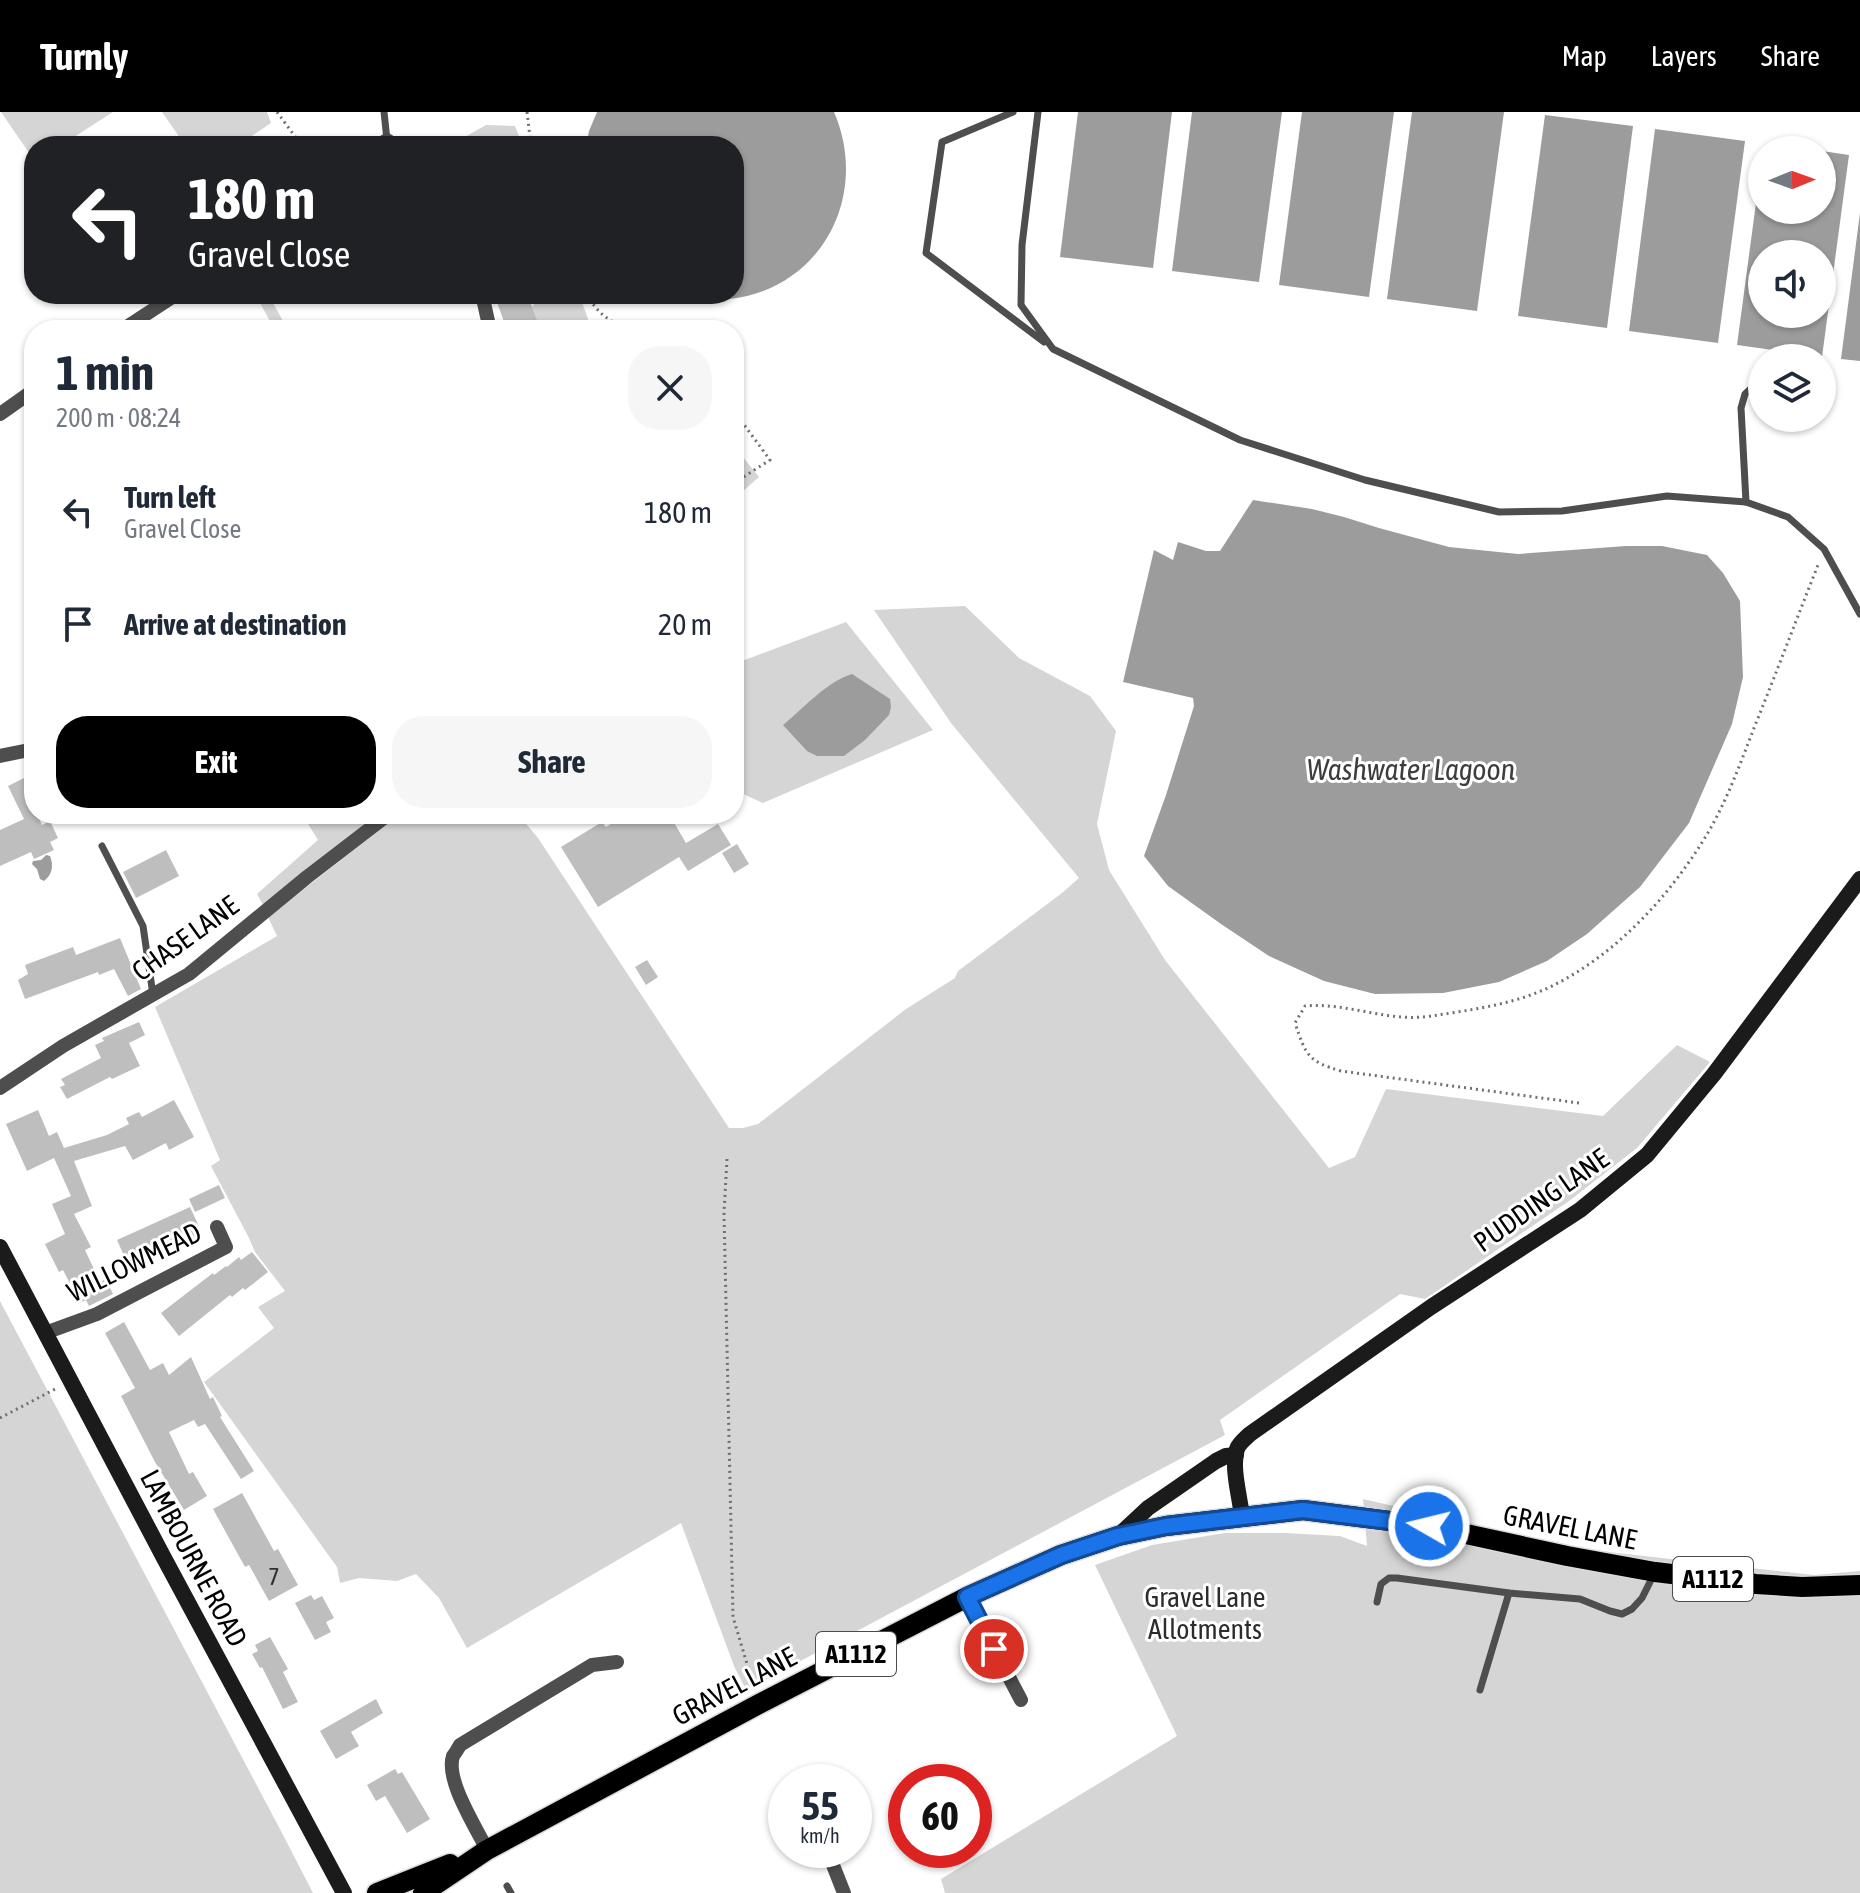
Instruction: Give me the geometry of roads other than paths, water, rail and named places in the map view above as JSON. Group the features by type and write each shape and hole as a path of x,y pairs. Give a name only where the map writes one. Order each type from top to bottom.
{"main road":[{"name":"GRAVEL LANE","path":"423,1893 486,1850 967,1597 1061,1555 1118,1536 1166,1526 1303,1510 1429,1526 1655,1572 1802,1587 1860,1585"},
{"name":"GRAVEL LANE","path":"377,1893 486,1850"}],"street":[{"path":"137,320 162,304"},
{"path":"0,414 24,397"},
{"path":"0,756 24,751"},
{"name":"CHASE LANE","path":"0,1088 63,1046 189,974 376,824"},
{"name":"PUDDING LANE","path":"1236,1455 1237,1448 1250,1434 1431,1307 1580,1210 1647,1155 1714,1074 1860,879"},
{"name":"WILLOWMEAD","path":"45,1333 97,1314 226,1247 217,1227"},
{"name":"LAMBOURNE ROAD","path":"0,1247 344,1893"},
{"path":"1118,1536 1148,1508 1226,1456 1236,1455 1242,1517"},
{"path":"967,1597 1021,1700"},
{"path":"486,1850 453,1782 453,1755 460,1745 592,1665 617,1662"},
{"path":"834,1868 844,1893"}],"lane":[{"path":"384,112 386,136"},
{"path":"1013,112 942,142 926,253 1053,349 1240,440 1365,480 1499,512 1562,511 1667,496 1746,502 1788,517 1824,549 1860,614"},
{"path":"1038,112 1022,245 1021,305 1053,349"},
{"path":"1746,502 1741,408 1748,391"},
{"path":"102,846 143,926 153,995"},
{"path":"1377,1602 1381,1584 1389,1578 1580,1599 1622,1614 1642,1598 1655,1572"},
{"path":"1480,1690 1509,1593"}],"water":[{"path":"597,112 834,112 844,143 846,175 841,205 830,233 813,257 790,277 762,291 744,295 744,136 588,136"},
{"path":"1078,112 1172,112 1153,268 1060,257"},
{"path":"1192,112 1282,112 1259,282 1172,271"},
{"path":"1302,112 1394,112 1369,297 1279,285"},
{"path":"1412,112 1504,112 1477,311 1387,299"},
{"path":"1545,115 1633,126 1607,328 1518,316"},
{"path":"1655,129 1745,141 1718,343 1629,331"},
{"path":"1836,153 1849,155 1836,252 1836,240 1751,240 1753,224 1836,224"},
{"path":"1860,213 1860,361 1841,359"},
{"path":"1748,263 1748,328 1826,328 1824,344 1737,345"},
{"name":"Washwater Lagoon","path":"1253,500 1312,509 1449,547 1518,554 1662,546 1707,555 1723,573 1740,601 1743,677 1732,724 1689,823 1640,887 1587,934 1547,961 1499,982 1443,993 1375,994 1324,981 1269,956 1168,886 1144,856 1194,706 1193,698 1123,682 1154,550 1173,560 1178,542 1206,551 1220,551"},
{"path":"852,674 890,699 889,715 844,756 817,756 807,751 783,725 824,689"},
{"path":"46,855 50,856 52,867 44,881 32,864"}],"park label":[{"name":"Gravel Lane Allotments","path":"1205,1613"}]}
